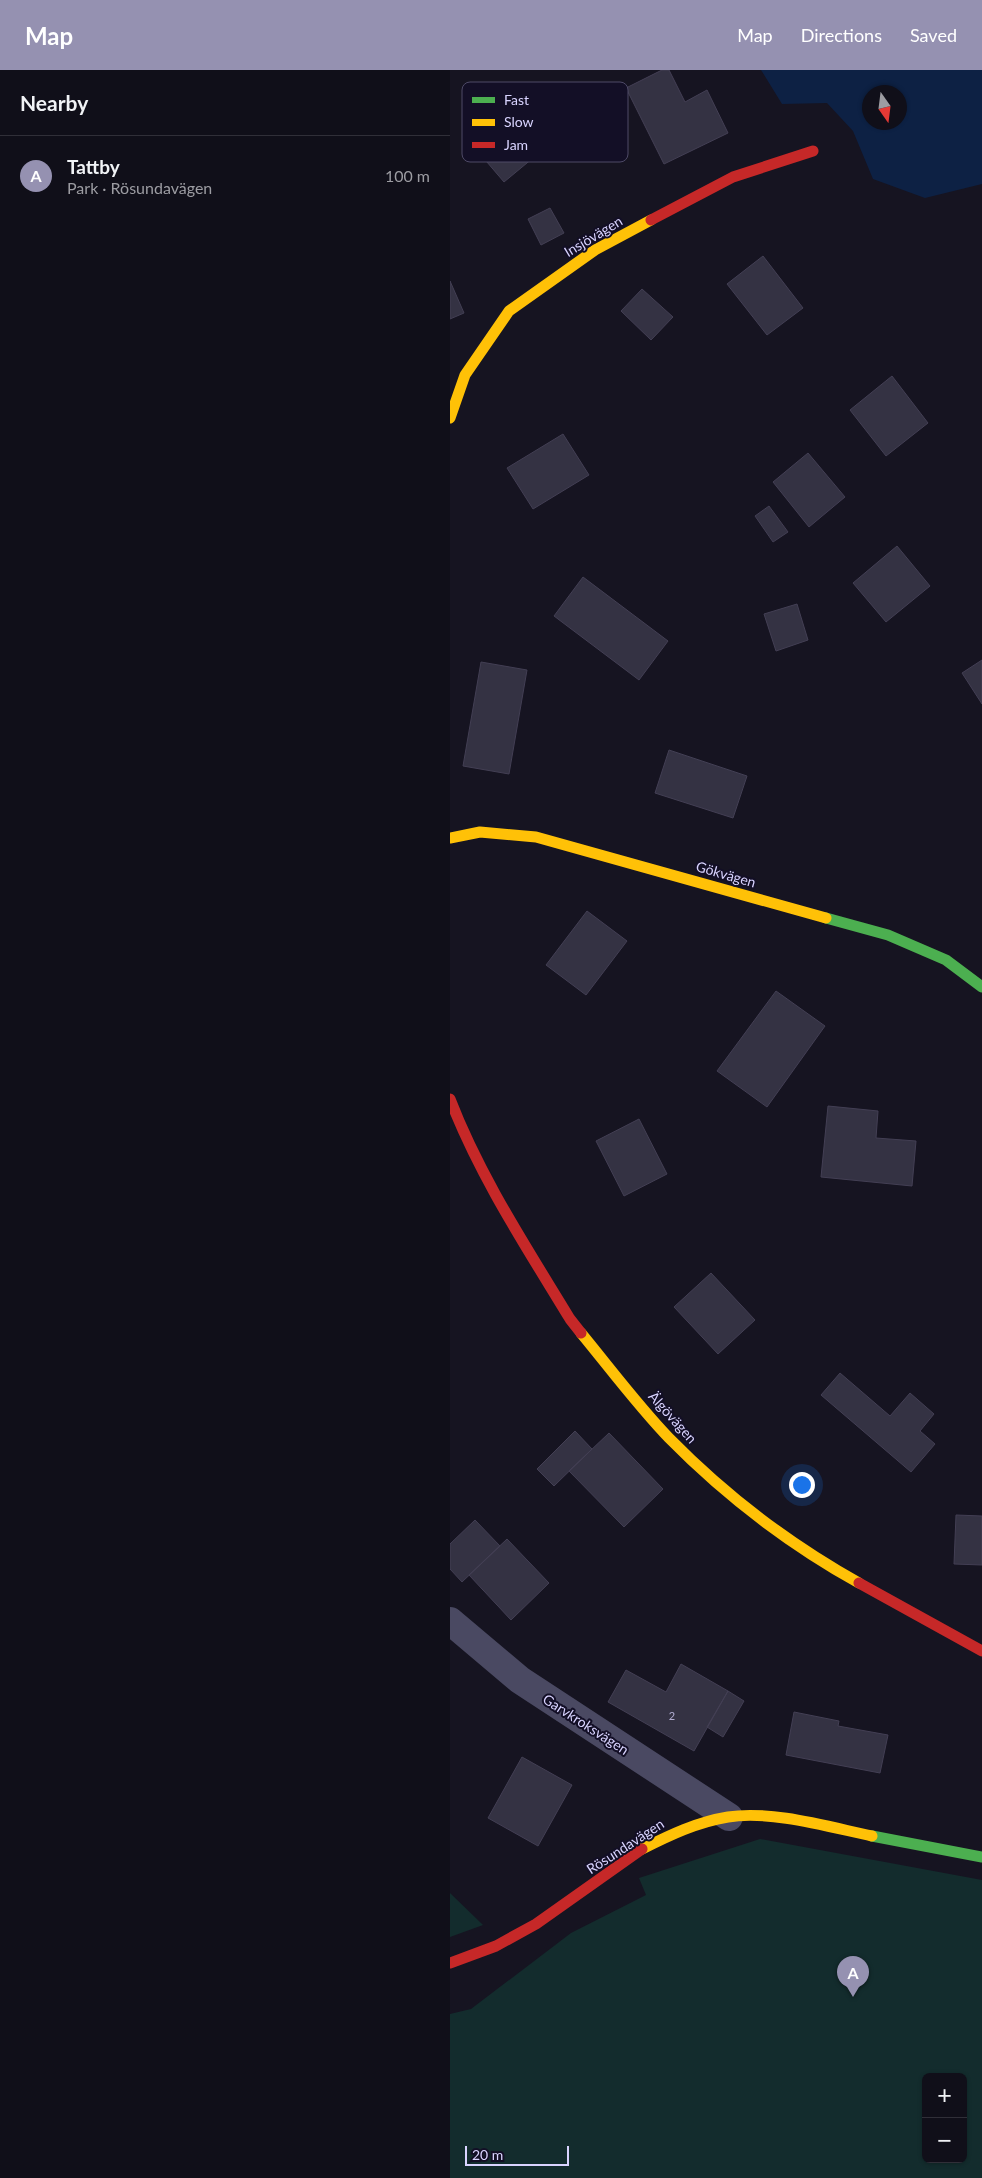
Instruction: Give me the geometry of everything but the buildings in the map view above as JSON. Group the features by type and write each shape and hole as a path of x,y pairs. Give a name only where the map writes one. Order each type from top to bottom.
{"street":[{"name":"Insjövägen","path":"450,418 465,375 509,311 595,250 725,181 813,152"},
{"name":"Gökvägen","path":"450,838 480,832 536,836 878,932 946,960 982,987"},
{"name":"Älgövägen","path":"450,1099 460,1125 494,1195 570,1319 668,1436 720,1486 783,1535 822,1562 982,1651"},
{"name":"Garvkroksvägen","path":"450,1621 520,1680 729,1817"},
{"name":"Rösundavägen","path":"450,1963 496,1946 536,1924 641,1850 677,1831 729,1817 775,1817 982,1857"}],"green space":[{"path":"760,1839 982,1880 982,2178 450,2178 450,2014 471,2009 571,1933 646,1895 639,1878"},
{"path":"450,1893 483,1925 450,1937"}],"water":[{"path":"761,70 982,70 982,184 925,198 873,179 853,131 827,103 782,104"}],"traffic: fast":[{"path":"826,918 888,935 946,960 982,987"},
{"path":"872,1836 982,1857"}],"traffic: slow":[{"path":"450,418 465,375 509,311 595,250 651,220"},
{"path":"450,838 480,832 536,837 826,918"},
{"path":"581,1333 658,1426 712,1479 783,1535 859,1583"},
{"path":"642,1849 695,1826 717,1819 745,1815 800,1820 872,1836"}],"traffic: jam":[{"path":"651,220 733,177 813,151"},
{"path":"450,1099 475,1156 505,1212 570,1319 581,1333"},
{"path":"859,1583 982,1651"},
{"path":"450,1963 496,1946 536,1924 642,1849"}],"place":[{"name":"Tattby","path":"853,1997"}]}
